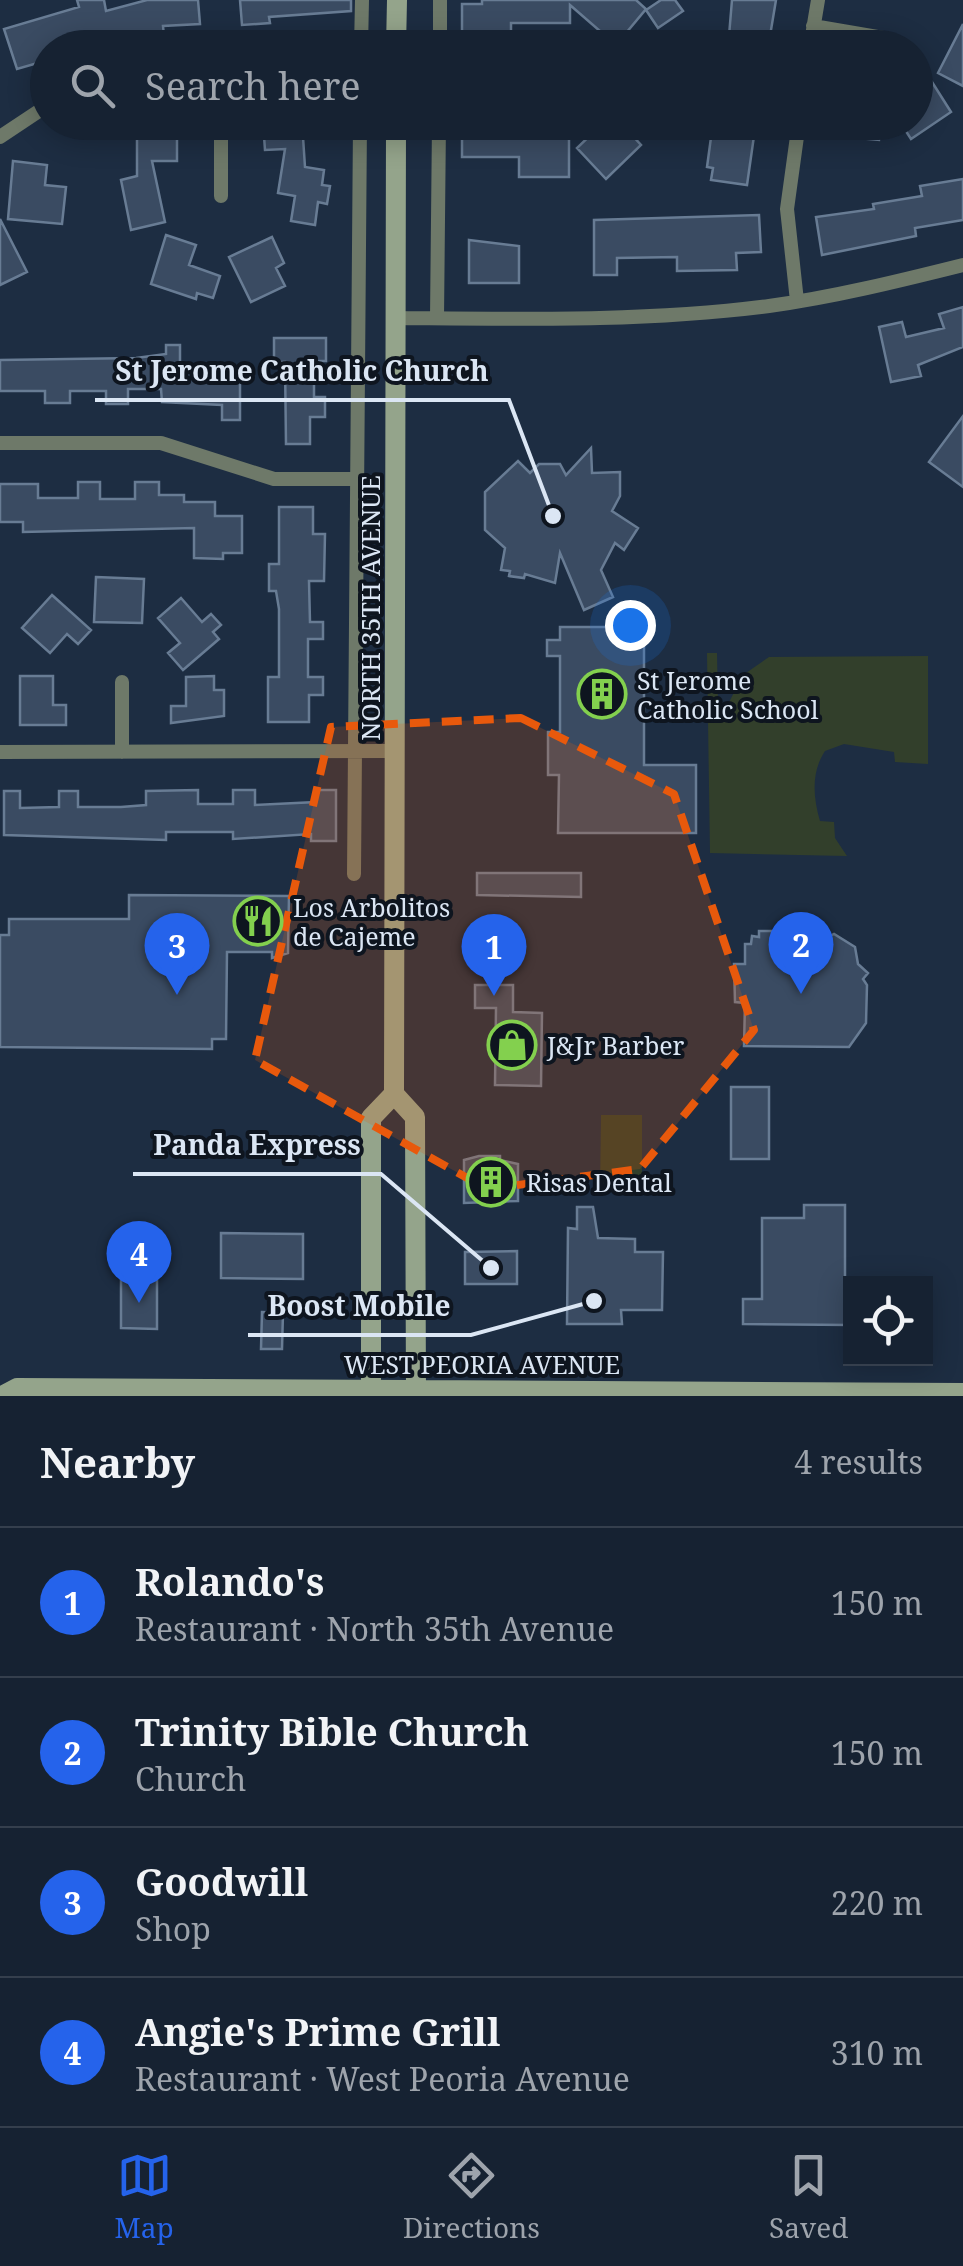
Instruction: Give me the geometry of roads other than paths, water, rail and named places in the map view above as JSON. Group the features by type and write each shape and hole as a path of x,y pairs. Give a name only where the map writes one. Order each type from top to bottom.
{"main road":[{"path":"396,30 397,0"},
{"name":"NORTH 35TH AVENUE","path":"371,1392 371,1118 394,1094 396,140"},
{"name":"NORTH 35TH AVENUE","path":"394,1094 416,1117 416,1392"},
{"name":"WEST PEORIA AVENUE","path":"2,1396 18,1388 963,1393"}],"street":[{"path":"361,30 362,0"},
{"path":"440,0 440,30"},
{"path":"812,30 818,0"},
{"path":"813,26 836,30"},
{"path":"0,137 30,117"},
{"path":"221,140 221,196"},
{"name":"NORTH 35TH AVENUE","path":"354,874 360,140"},
{"path":"437,318 440,140"},
{"path":"797,140 787,209 797,301"},
{"path":"394,318 636,318 797,301 963,265"},
{"path":"0,443 160,443 274,480 357,479"},
{"path":"122,682 122,752"},
{"path":"0,752 395,751"}],"place":[{"name":"St Jerome Catholic Church","path":"553,516"},
{"name":"St Jerome Catholic School","path":"602,694"},
{"name":"Los Arbolitos de Cajeme","path":"258,921"},
{"name":"Trinity Bible Church","path":"801,994"},
{"name":"Goodwill","path":"177,995"},
{"name":"Rolando's","path":"494,996"},
{"name":"J&Jr Barber","path":"512,1045"},
{"name":"Risas Dental","path":"491,1182"},
{"name":"Panda Express","path":"491,1268"},
{"name":"Boost Mobile","path":"594,1301"},
{"name":"Angie's Prime Grill","path":"139,1303"}]}
